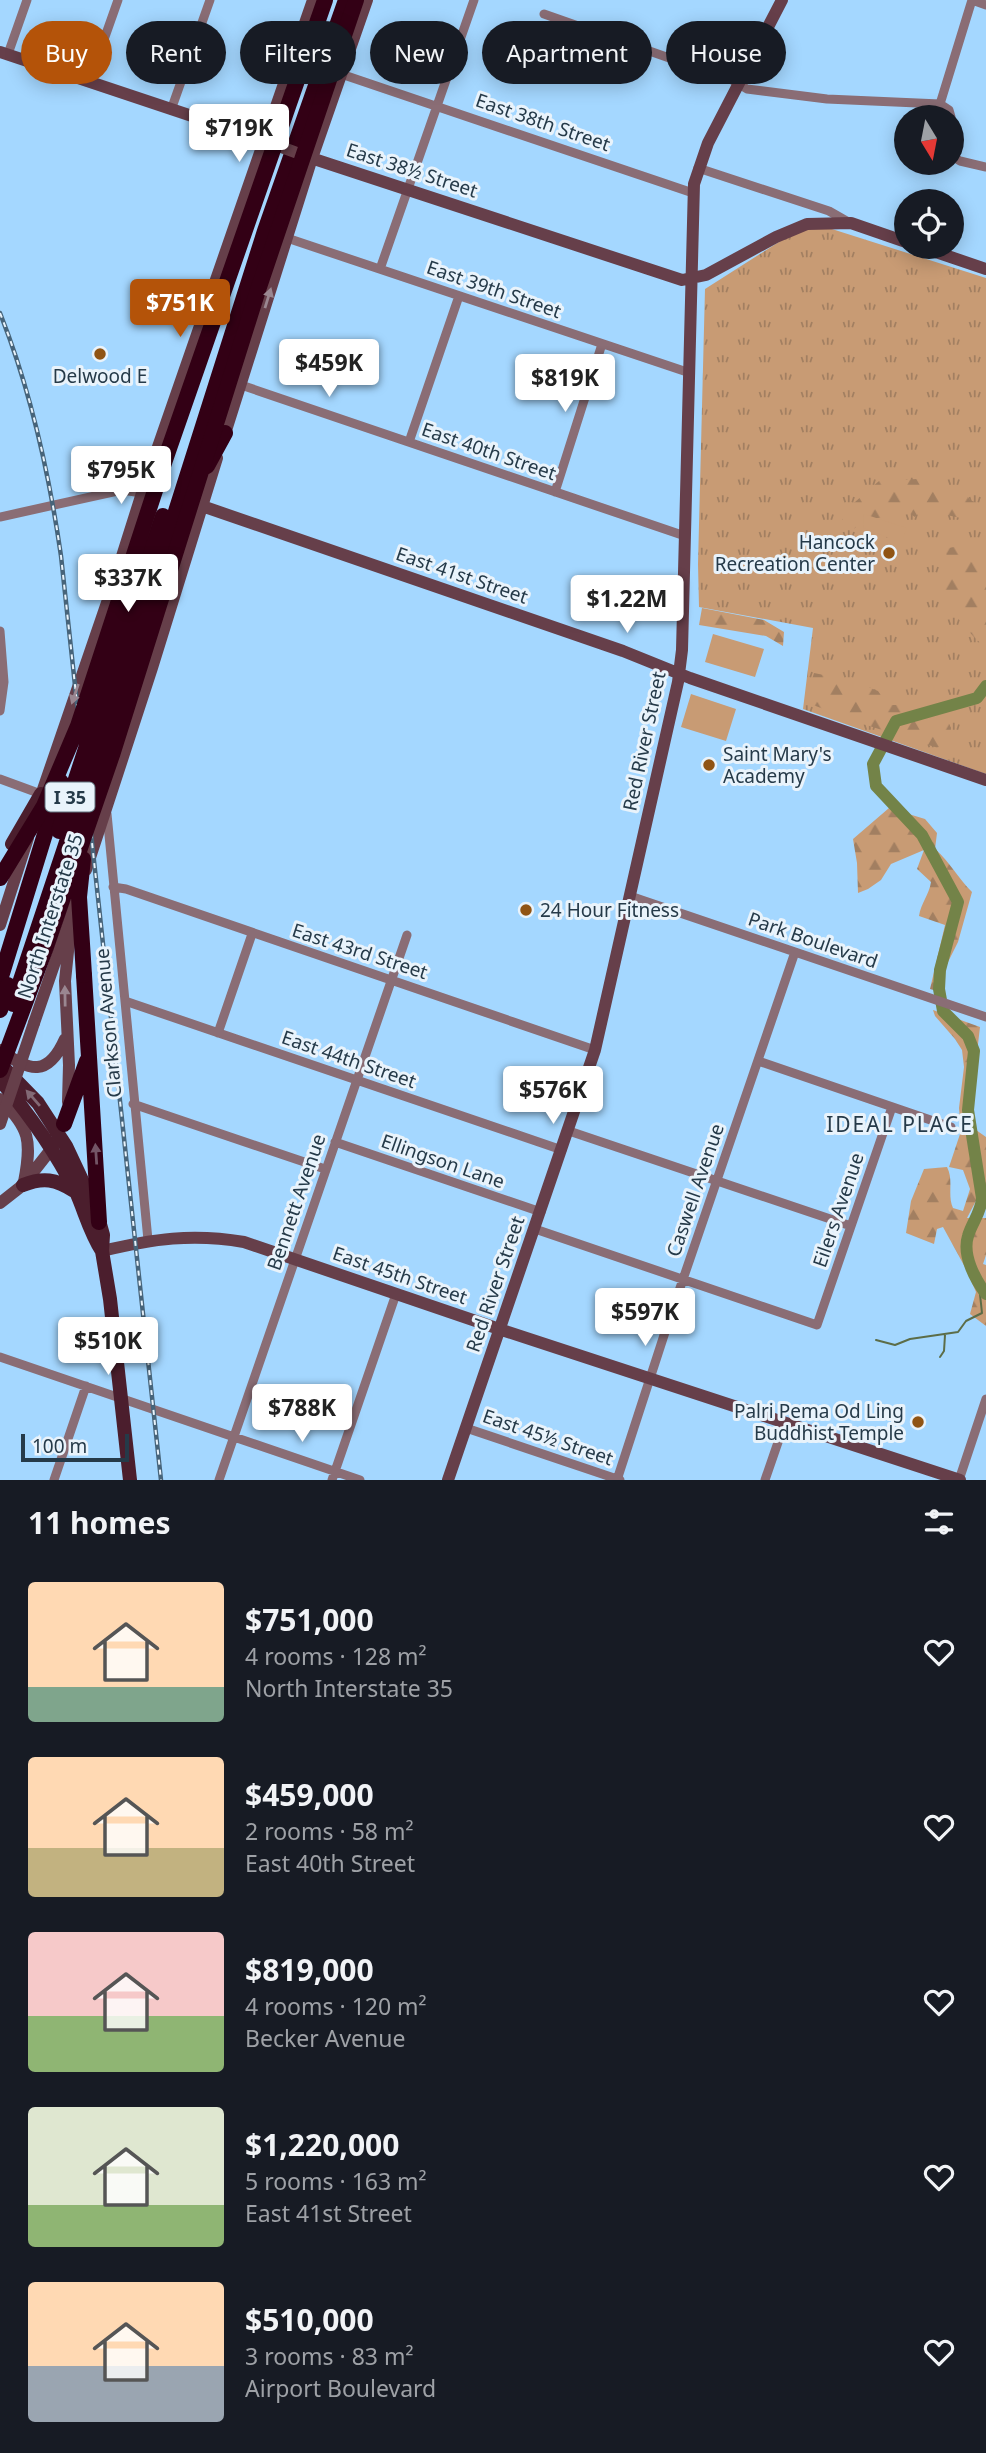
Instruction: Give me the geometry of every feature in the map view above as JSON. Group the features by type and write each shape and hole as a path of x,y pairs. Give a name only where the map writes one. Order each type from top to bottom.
{"highway":[{"name":"I 35","path":"0,980 78,726 162,471 325,0"},
{"name":"I 35","path":"0,1043 260,222 337,0"},
{"name":"I 35","path":"0,1010 146,585 160,563 265,231 346,0"},
{"name":"I 35","path":"0,1070 46,947 112,755 258,290 356,0"},
{"path":"160,563 184,508 225,433"},
{"path":"7,878 44,806 78,726"},
{"path":"99,1222 79,915 80,875 112,755"},
{"path":"59,1136 89,1055"}],"main road":[{"path":"0,896 41,794 142,493 269,142 313,0"},
{"name":"North Interstate 35","path":"356,31 367,0"},
{"name":"Red River Street","path":"771,21 782,0"},
{"name":"East 38½ Street","path":"4,53 21,59"},
{"name":"East 38½ Street","path":"95,84 682,280 692,278"},
{"name":"North Interstate 35","path":"0,1124 146,688 310,157 337,84"},
{"name":"Red River Street","path":"448,1480 595,1050 679,673 683,633 693,193 698,168 708,144 739,84"},
{"path":"692,278 706,275 776,237 807,224 851,223 894,238"},
{"path":"958,259 986,268"},
{"name":"East 41st Street","path":"202,506 598,642 986,780"},
{"path":"111,591 111,607 115,615 139,623 152,627 170,610"},
{"path":"97,630 108,625 160,642"},
{"path":"97,630 103,640 156,657"},
{"path":"84,668 104,657 126,664 137,668 146,688"},
{"path":"0,865 41,794"},
{"path":"0,925 7,878"},
{"path":"74,907 65,965 69,1079 59,1136 75,1192 93,1237 102,1251"},
{"path":"0,1050 26,1066 38,1067 53,1060 66,1037"},
{"path":"0,1064 38,1103 59,1136 89,1194 99,1222 103,1235 102,1251 110,1299 130,1480"},
{"path":"0,1080 30,1115 59,1136"},
{"path":"0,1099 22,1122 29,1139 29,1156 23,1185"},
{"path":"0,1203 23,1185 59,1136"},
{"path":"23,1185 33,1181 51,1180 75,1192"},
{"name":"East 45th Street","path":"102,1251 174,1236 219,1237 244,1241 500,1329 960,1480"}],"street":[{"path":"4,53 27,0"},
{"path":"111,21 118,0"},
{"path":"171,110 210,0"},
{"path":"380,269 474,0"},
{"path":"739,84 747,89 827,99 940,104 972,0 986,5"},
{"path":"544,14 666,57"},
{"name":"East 38th Street","path":"356,79 693,193"},
{"path":"964,163 986,167"},
{"path":"698,168 829,211 851,223"},
{"path":"800,203 807,224"},
{"name":"East 39th Street","path":"287,238 690,373"},
{"path":"409,442 459,296"},
{"path":"555,492 602,344"},
{"name":"East 40th Street","path":"241,385 685,536"},
{"path":"0,517 122,490 142,493"},
{"path":"0,631 4,682 0,711"},
{"path":"0,779 41,794"},
{"name":"Clarkson Avenue","path":"107,803 133,1104 148,1240"},
{"name":"East 43rd Street","path":"113,887 126,889 595,1050"},
{"name":"Park Boulevard","path":"630,896 986,1017"},
{"path":"218,1033 252,934"},
{"name":"Bennett Avenue","path":"219,1480 407,935"},
{"name":"Caswell Avenue","path":"618,1480 683,1279 795,953"},
{"name":"East 44th Street","path":"125,1001 562,1150"},
{"path":"758,1062 951,1127"},
{"path":"133,1104 326,1169"},
{"name":"Eilers Avenue","path":"683,1279 817,1325 892,1107"},
{"path":"569,1131 851,1226"},
{"name":"Ellingson Lane","path":"335,1142 541,1212"},
{"path":"535,1229 683,1279"},
{"path":"334,1476 396,1294"},
{"path":"0,1357 234,1436 334,1476 360,1480"},
{"path":"54,1480 86,1386"},
{"path":"960,1480 986,1399"},
{"path":"765,1480 785,1422"},
{"name":"East 45½ Street","path":"466,1428 618,1480"}],"green space":[{"path":"813,223 894,249 894,259 926,259 986,278 986,774 803,709 813,628 699,607 705,289 807,224"},
{"path":"936,478 939,497 955,499 967,496 979,504 979,522 942,514 938,521 929,517 921,508 915,517 904,510 887,517 858,520 854,529 842,520 848,505 879,481"},
{"path":"864,514 907,528 903,538 889,538 863,528"},
{"path":"981,542 986,567 986,647 946,605 943,578 949,559 943,549"},
{"path":"702,608 764,620 784,632 783,646 766,636 699,625"},
{"path":"713,634 764,649 755,677 705,662"},
{"path":"814,673 839,678 846,688 853,681 878,691 888,705 916,704 932,707 939,711 951,728 938,748 808,703"},
{"path":"691,694 736,709 726,741 681,727"},
{"path":"889,808 925,819 937,833 935,849 972,892 958,942 944,970 944,993 930,989 945,925 919,916 931,882 917,869 924,850 891,864 881,880 858,893 853,839"},
{"path":"933,1010 980,1027 971,1104 976,1130 986,1137 986,1197 979,1195 967,1218 986,1218 986,1255 983,1264 986,1265 986,1326 970,1314 976,1292 943,1227 937,1229 934,1244 906,1233 911,1201 924,1169 947,1167 953,1208 963,1211 970,1189 963,1170 949,1167 961,1131 959,1108 964,1067 962,1050"}],"waterway":[{"path":"986,686 977,698 896,721 873,764 876,786 922,835 958,902 940,970 939,989 943,1011 968,1036 974,1051 968,1110 982,1198 968,1236 967,1251 974,1274 986,1294"},
{"path":"876,1340 895,1345 910,1339 958,1332 966,1321 982,1313 979,1285"},
{"path":"940,1357 944,1351 945,1335"}],"railway":[{"path":"0,313 21,372 38,433 61,556 161,1480"}],"place":[{"name":"Delwood E","path":"100,354"},
{"name":"Hancock Recreation Center","path":"889,553"},
{"name":"Saint Mary's Academy","path":"709,765"},
{"name":"24 Hour Fitness","path":"526,910"},
{"name":"Palri Pema Od Ling Buddhist Temple","path":"918,1422"}],"district":[{"name":"IDEAL PLACE","path":"900,1124"}]}
